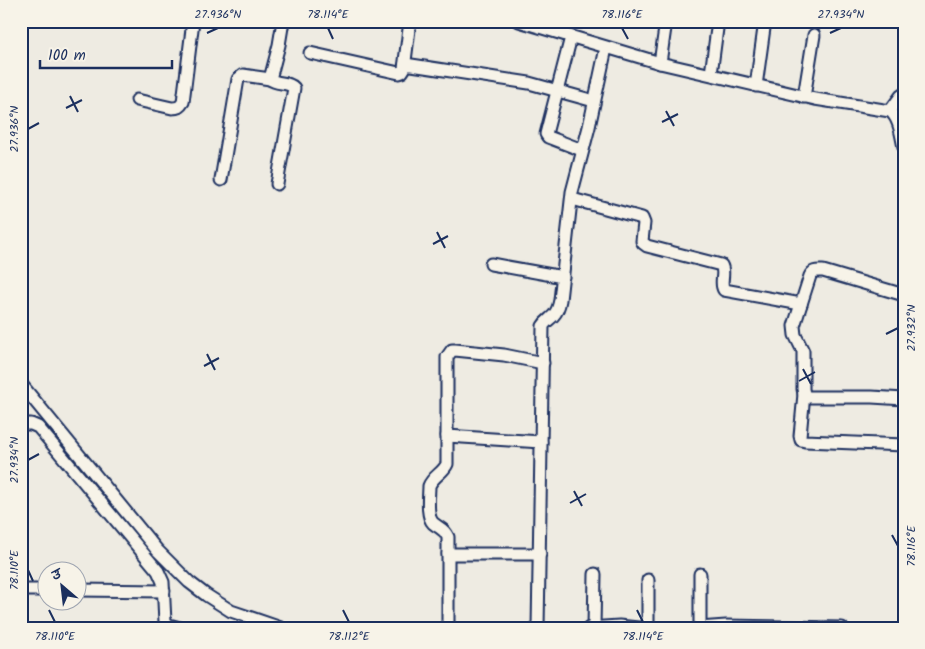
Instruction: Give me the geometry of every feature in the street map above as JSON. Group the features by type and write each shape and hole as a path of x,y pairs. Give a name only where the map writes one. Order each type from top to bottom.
{"street":[{"path":"137,100 172,108 180,107 183,102 194,21"},
{"path":"270,79 283,21"},
{"path":"310,53 395,73 402,72 405,64 410,21"},
{"path":"518,21 549,26 571,37 660,63 804,97 890,111 898,121 904,147"},
{"path":"660,63 666,21"},
{"path":"711,74 718,21"},
{"path":"756,86 764,21"},
{"path":"804,97 814,35"},
{"path":"571,37 546,134 548,137 582,150"},
{"path":"538,628 544,326 558,310 572,199 606,48"},
{"path":"405,64 540,85 594,102"},
{"path":"221,180 238,79 243,75 290,84 294,88 277,184"},
{"path":"890,111 904,94"},
{"path":"572,199 642,218 644,223 643,243 647,246 720,265 723,270 722,286 724,290 801,304"},
{"path":"490,264 563,277"},
{"path":"904,295 816,270 810,276 794,326 803,351 804,394 801,440 805,442 904,445"},
{"path":"448,628 448,537 444,530 432,522 429,512 430,482 443,471 447,464 447,357 452,350 498,354 543,363"},
{"path":"21,384 157,550 189,582 231,611 281,628"},
{"path":"804,394 807,397 889,397 904,399"},
{"path":"21,424 31,424 38,427 158,571 163,582 165,622 180,628"},
{"path":"447,436 542,442"},
{"path":"448,554 540,554"},
{"path":"594,627 595,574"},
{"path":"700,574 699,628 726,626 842,628"},
{"path":"648,580 648,628"},
{"path":"21,590 38,590"},
{"path":"88,590 164,591"},
{"path":"589,628 619,626 638,628"}]}
